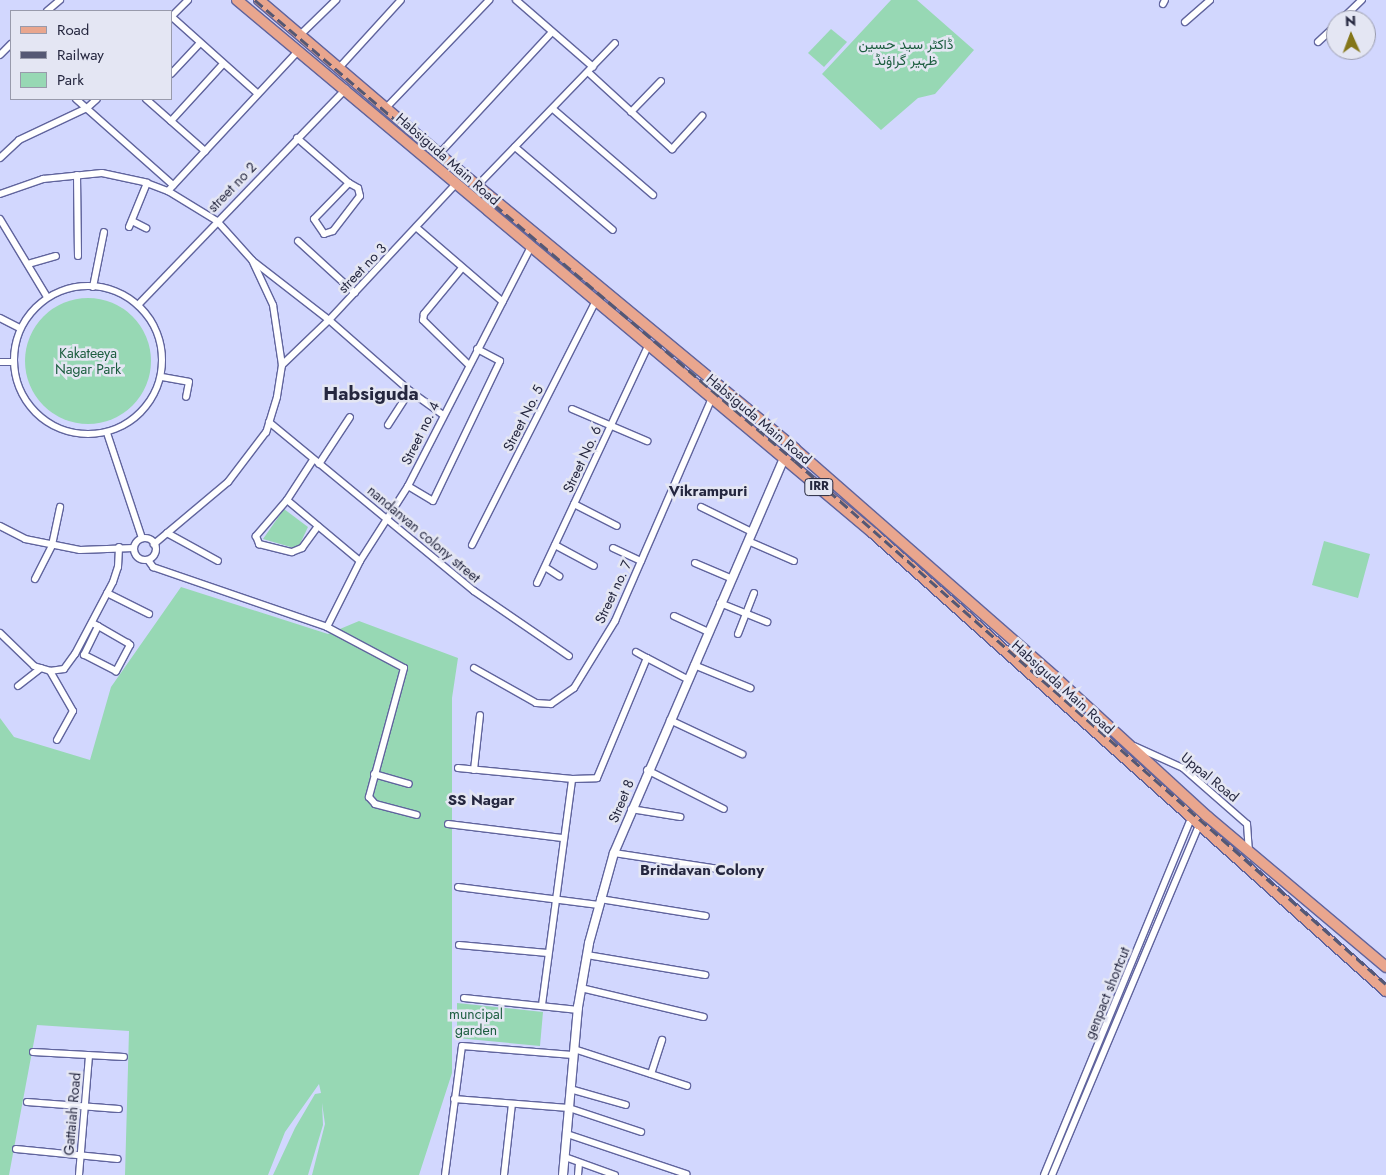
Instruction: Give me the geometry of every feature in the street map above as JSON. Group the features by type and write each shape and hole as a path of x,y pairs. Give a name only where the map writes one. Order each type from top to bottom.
{"main road":[{"name":"Habsiguda Main Road","path":"237,0 346,89 456,184 873,533 1043,688 1386,991"},
{"name":"Habsiguda Main Road","path":"259,0 438,154 708,375 1055,677 1250,852 1386,967"},
{"path":"478,202 482,189"},
{"path":"1043,688 1055,677"}],"street":[{"path":"49,10 60,0"},
{"path":"188,0 172,17 257,94"},
{"path":"299,36 336,0"},
{"path":"338,68 401,0"},
{"path":"385,109 489,0"},
{"path":"516,0 552,32 672,149 702,116"},
{"path":"1186,22 1210,0"},
{"path":"1352,10 1362,0"},
{"path":"438,154 552,32"},
{"path":"1318,42 1326,34"},
{"path":"172,73 200,43"},
{"path":"482,189 515,147 615,43"},
{"path":"0,55 10,45"},
{"path":"168,191 298,51"},
{"path":"171,122 223,64"},
{"path":"632,112 661,81"},
{"name":"street no 2","path":"138,305 216,221 346,89"},
{"path":"77,100 173,185"},
{"path":"0,158 19,140 87,108 96,100"},
{"path":"148,100 205,151"},
{"path":"553,109 652,194"},
{"path":"298,138 349,183 358,188 360,196 332,231 324,234 314,219 349,183"},
{"path":"515,147 613,230"},
{"path":"0,194 43,179 102,173 147,183 168,191 216,221 252,260 329,320 410,391 442,414"},
{"path":"77,175 78,256"},
{"path":"146,228 131,224 147,183"},
{"name":"street no 3","path":"282,364 329,320 417,228 456,184"},
{"path":"0,219 47,297"},
{"path":"417,228 503,302"},
{"path":"93,288 104,232"},
{"path":"298,241 355,293"},
{"name":"Street no. 4","path":"327,627 360,561 408,486 442,414 531,247"},
{"path":"28,264 56,256"},
{"path":"148,560 154,553 154,544 228,482 258,445 269,422 282,364 273,305 252,260"},
{"path":"462,268 424,314 423,320 468,364"},
{"path":"80,286 93,288 112,290 138,305 156,329 161,343 162,377 151,402 141,414 107,433 71,434 37,416 22,396 11,362 20,328 47,297 80,286"},
{"name":"Street No. 5","path":"472,545 596,301"},
{"path":"0,318 20,328"},
{"name":"Street No. 6","path":"537,583 649,344"},
{"path":"408,486 433,501 500,361 477,349"},
{"path":"0,362 11,362"},
{"path":"162,377 189,382 186,397"},
{"path":"388,425 410,391"},
{"name":"Street no. 7","path":"474,668 536,703 551,704 563,698 574,688 615,621 712,398"},
{"path":"572,409 647,441"},
{"path":"318,526 302,548 292,552 259,544 256,536 287,500 350,417"},
{"name":"nandanvan colony street","path":"269,422 474,592 569,656"},
{"path":"107,433 142,538 154,544"},
{"name":"Street 8","path":"562,1175 581,988 587,955 614,853 647,770 784,458"},
{"path":"287,500 360,561"},
{"path":"574,504 617,526"},
{"path":"701,506 752,532"},
{"path":"35,579 52,545 60,507"},
{"path":"0,526 25,539 80,550 119,547 134,548"},
{"path":"167,533 218,561"},
{"path":"134,548 142,538"},
{"path":"748,541 794,561"},
{"path":"555,545 594,566"},
{"path":"95,624 130,645 116,671 84,656 95,624 118,567 119,547"},
{"path":"134,548 138,558 148,560 153,566 327,627 404,668 369,793 371,801 417,815"},
{"path":"613,548 641,560"},
{"path":"695,563 731,578"},
{"path":"545,567 559,576"},
{"path":"107,593 149,614"},
{"path":"738,634 754,593"},
{"path":"720,602 767,622"},
{"path":"674,616 708,632"},
{"path":"50,672 64,669 95,624"},
{"path":"0,633 34,666 50,672 73,711 57,740"},
{"path":"636,652 687,679"},
{"path":"458,768 572,779 599,776 647,658"},
{"path":"694,665 750,688"},
{"path":"18,686 41,668"},
{"path":"474,770 480,715"},
{"path":"670,720 742,754"},
{"name":"Uppal Road","path":"1128,743 1182,768 1247,824 1250,852"},
{"path":"647,770 724,809"},
{"path":"374,774 410,784"},
{"path":"542,1005 553,899 572,779"},
{"path":"631,809 680,817"},
{"path":"1052,1175 1064,1139 1195,822"},
{"name":"genpact shortcut","path":"1044,1175 1064,1139 1195,822"},
{"path":"448,824 562,838"},
{"path":"614,853 719,869"},
{"path":"458,888 553,899 600,902 706,916"},
{"path":"459,945 548,953"},
{"path":"587,955 705,975"},
{"path":"581,988 704,1017"},
{"path":"464,998 578,1010"},
{"path":"651,1074 662,1040"},
{"path":"444,1175 462,1046 574,1052 687,1086"},
{"path":"33,1052 124,1057"},
{"name":"Gattaiah Road","path":"79,1175 89,1055"},
{"path":"570,1089 626,1105"},
{"path":"454,1099 569,1108 641,1132"},
{"path":"27,1102 119,1110"},
{"path":"504,1175 512,1104"},
{"path":"567,1134 686,1174"},
{"path":"16,1150 118,1159"},
{"path":"565,1158 615,1175"},
{"path":"578,1175 579,1163"}],"green space":[{"name":"ڈاکٹر سید حسین ظہیر گراؤنڈ","path":"891,0 917,0 974,50 935,94 918,98 881,130 822,74"},
{"path":"831,29 847,42 824,67 808,53"},
{"name":"Kakateeya Nagar Park","path":"88,298 112,303 132,317 146,337 151,361 146,385 132,405 112,419 88,424 64,419 44,405 30,385 25,361 30,337 44,317 64,303"},
{"path":"284,509 308,527 299,546 294,548 263,539"},
{"path":"1324,541 1370,554 1358,598 1312,585"},
{"path":"181,587 328,634 359,621 458,658 452,698 452,1073 419,1175 312,1175 325,1124 322,1103 323,1125 308,1175 273,1175 295,1128 315,1094 321,1093 319,1084 285,1132 268,1175 125,1175 129,1031 37,1025 9,1175 0,1175 0,718 14,737 90,760 111,687"},
{"name":"muncipal garden","path":"457,1003 543,1012 540,1046 457,1038"}],"railway":[{"path":"255,0 795,461 1386,984"}],"district":[{"name":"Habsiguda","path":"371,394"},
{"name":"Vikrampuri","path":"708,492"},
{"name":"SS Nagar","path":"481,801"},
{"name":"Brindavan Colony","path":"702,871"}]}
